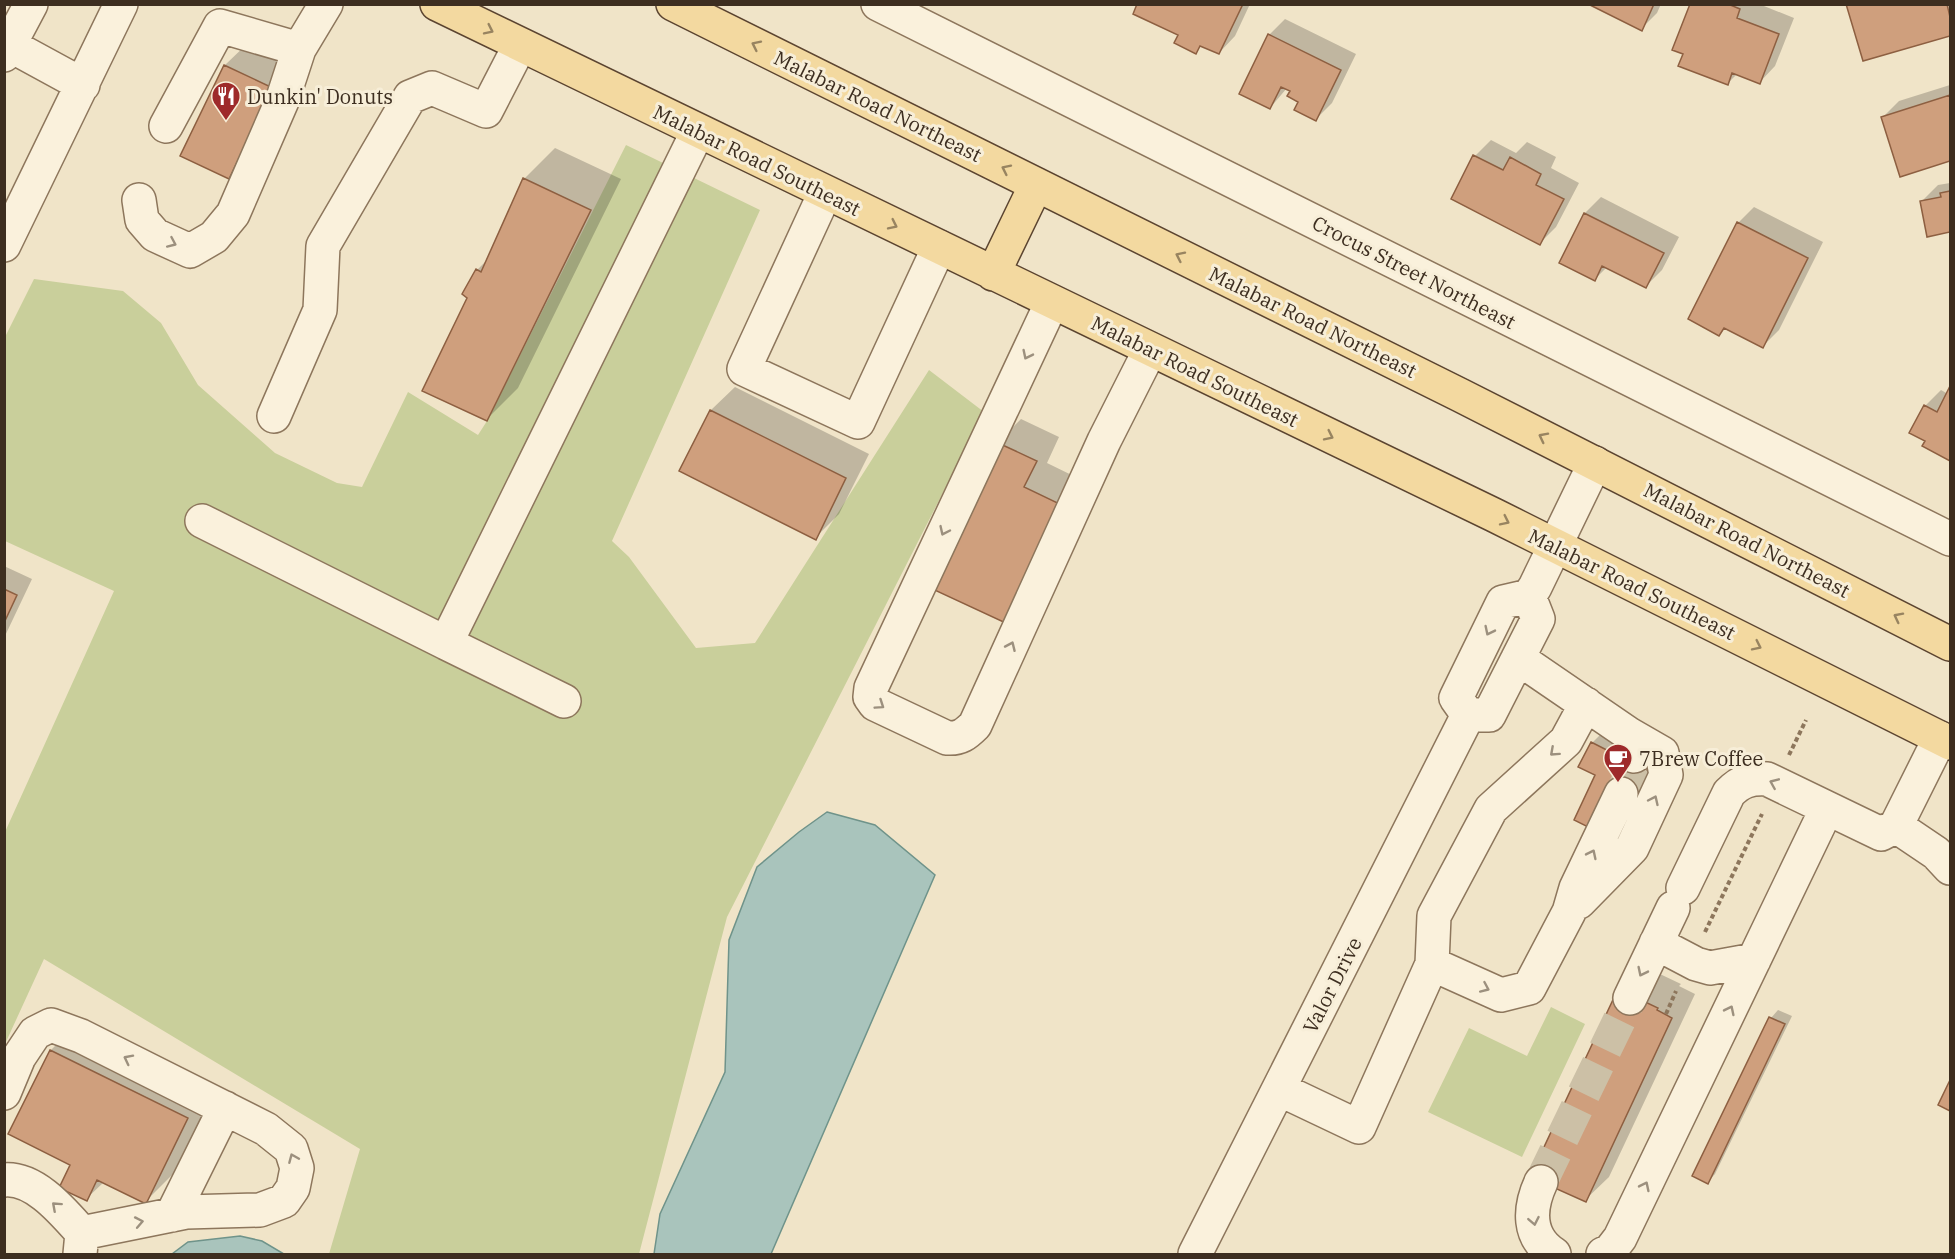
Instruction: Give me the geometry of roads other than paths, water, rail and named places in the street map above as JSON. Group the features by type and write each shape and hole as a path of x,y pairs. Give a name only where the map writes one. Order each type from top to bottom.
{"main road":[{"name":"Malabar Road Southeast","path":"436,4 1554,545 1945,740"},
{"name":"Malabar Road Northeast","path":"673,4 1595,463 1950,644"},
{"path":"993,274 1036,184"}],"street":[{"path":"31,4 6,47 83,85"},
{"path":"4,245 121,4"},
{"path":"139,200 142,220 155,235 190,251 214,237 233,214 282,101 299,49 326,4"},
{"name":"Crocus Street Northeast","path":"878,4 1950,539"},
{"path":"166,126 220,26 299,49"},
{"path":"274,416 320,310 323,246 410,97 432,88 486,111 520,45"},
{"path":"446,643 698,131"},
{"path":"825,193 744,369 858,422 939,247"},
{"path":"1052,302 871,688 870,697 875,704 947,738 957,739 975,725 1104,441 1150,350"},
{"path":"1528,596 1538,619 1489,715 1468,715 1456,698 1503,602 1528,596 1535,587 1595,463"},
{"path":"202,521 564,701"},
{"path":"1518,658 1586,704 1633,749 1662,753 1666,775 1632,848 1569,912"},
{"path":"1279,1089 1359,1127 1432,964 1434,916 1491,809 1566,741 1586,704"},
{"name":"Valor Drive","path":"1195,1254 1468,715"},
{"path":"1629,998 1729,793 1740,783 1754,779 1767,779 1881,834 1896,826 1945,740"},
{"path":"1432,964 1501,995 1529,988 1569,912 1576,888 1621,794"},
{"path":"1603,1254 1610,1251 1620,1238 1827,808"},
{"path":"1896,826 1936,853 1950,868"},
{"path":"1656,943 1696,964 1710,968 1754,960"},
{"path":"4,1093 19,1057 35,1033 51,1025 81,1035 266,1129 291,1149 297,1168 293,1188 284,1201 260,1210 186,1212 81,1244 62,1211 37,1190 11,1180 4,1180"},
{"path":"172,1215 225,1108"},
{"path":"1541,1182 1534,1197 1533,1224 1538,1238 1547,1250 1554,1254"}],"water":[{"path":"827,812 875,825 935,875 771,1254 654,1254 660,1214 725,1072 729,940 757,867"},
{"path":"240,1236 262,1241 284,1254 172,1254 188,1242"}],"tunnel":[{"path":"1621,794 1636,765"},
{"path":"1541,1182 1630,998"}],"place":[{"name":"Dunkin' Donuts","path":"226,122"},
{"name":"7Brew Coffee","path":"1618,784"}]}
